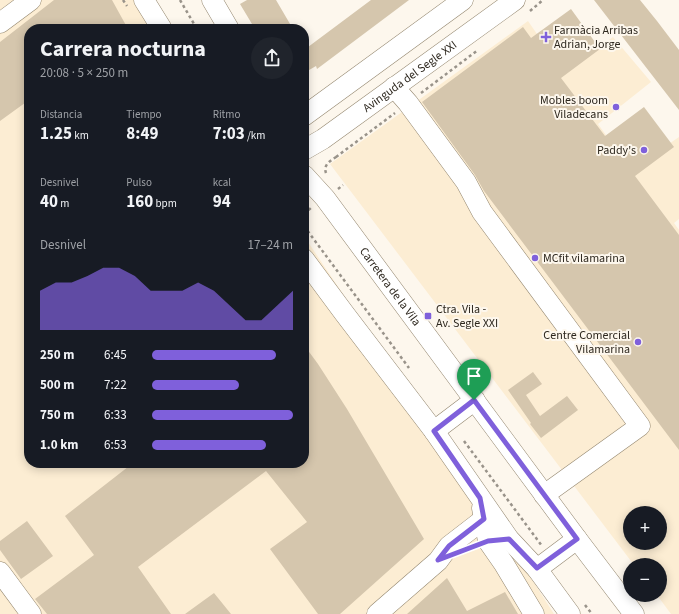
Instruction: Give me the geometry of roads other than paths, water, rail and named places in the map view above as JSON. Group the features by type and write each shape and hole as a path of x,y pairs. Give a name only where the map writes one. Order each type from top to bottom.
{"street":[{"path":"0,23 31,0"},
{"path":"144,0 159,24"},
{"path":"212,0 226,24"},
{"path":"309,112 463,0"},
{"name":"Avinguda del Segle XXI","path":"309,147 323,139 394,87 520,7"},
{"path":"394,87 408,103 466,182 482,212 640,426 544,495"},
{"name":"Carretera de la Vila","path":"309,180 321,193 544,495 634,614"},
{"path":"309,266 434,431 509,539 537,568 570,614"},
{"path":"434,431 474,400"},
{"path":"480,498 488,541 504,564 534,614"},
{"path":"378,614 438,560 449,546 484,519"},
{"path":"438,560 488,541 509,539"},
{"path":"537,568 577,539"},
{"path":"0,572 31,614"}],"place":[{"name":"Farmàcia Arribas Adrian, Jorge","path":"546,37"},
{"name":"Mobles boom Viladecans","path":"616,107"},
{"name":"Paddy's","path":"644,150"},
{"name":"MCfit vilamarina","path":"535,258"},
{"name":"Ctra. Vila - Av. Segle XXI","path":"428,316"},
{"name":"Centre Comercial Vilamarina","path":"638,342"}]}
